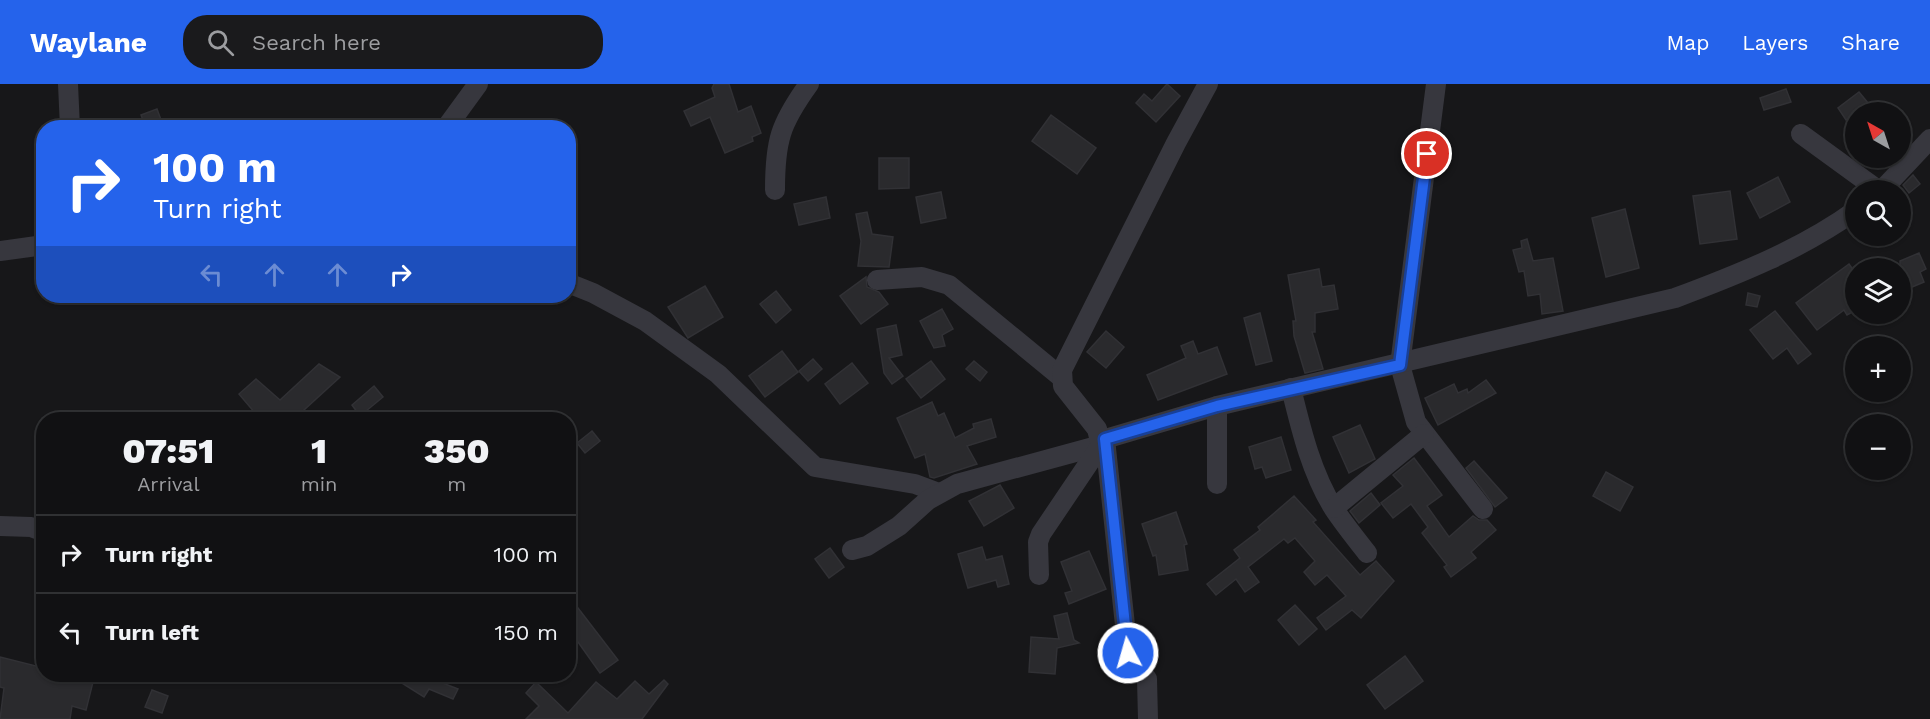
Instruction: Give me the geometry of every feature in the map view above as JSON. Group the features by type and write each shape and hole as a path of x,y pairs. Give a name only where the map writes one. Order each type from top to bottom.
{"street":[{"path":"68,84 70,120"},
{"path":"452,120 478,84"},
{"path":"775,189 775,153 782,126 809,84"},
{"path":"1060,377 1176,143 1209,84"},
{"path":"1436,84 1400,365 1412,415 1424,434 1483,509"},
{"path":"1801,134 1866,180"},
{"path":"1890,180 1930,139"},
{"path":"852,550 867,546 899,526 939,493 957,484 1217,406 1400,365 1676,298 1718,282 1828,231 1845,218"},
{"path":"0,251 36,246"},
{"path":"877,280 922,278 949,285 1060,377 1063,386 1097,429 1103,442 1128,653 1147,680 1148,719"},
{"path":"576,286 645,321 718,374 815,467 915,484 939,493"},
{"path":"1291,388 1307,450 1334,508 1367,554"},
{"path":"1217,406 1217,484"},
{"path":"1334,508 1424,434"},
{"path":"1038,575 1038,542 1041,534 1103,442"},
{"path":"0,526 36,529"}],"building":[{"path":"714,84 729,84 738,112 751,106 761,133 752,137 753,141 725,153 710,117 691,126 684,111 715,97 712,88"},
{"path":"1167,84 1180,96 1156,122 1136,103 1144,94 1152,101"},
{"path":"1786,89 1791,102 1764,110 1760,98"},
{"path":"1859,92 1867,102 1846,102"},
{"path":"1845,103 1845,118 1838,108"},
{"path":"157,109 161,120 143,120 141,115"},
{"path":"1051,115 1096,148 1077,174 1032,141"},
{"path":"879,158 909,158 909,188 879,189"},
{"path":"1913,175 1920,184 1911,191 1911,180 1908,180"},
{"path":"1778,177 1790,202 1760,218 1747,193"},
{"path":"1730,191 1737,239 1700,244 1693,196"},
{"path":"941,192 946,218 921,223 916,197"},
{"path":"826,197 830,218 799,225 794,204"},
{"path":"1625,209 1639,268 1606,277 1592,218"},
{"path":"867,212 872,234 893,237 889,267 858,266 861,241 856,214"},
{"path":"1527,239 1533,261 1553,258 1563,311 1542,314 1540,294 1528,296 1524,271 1519,272 1513,250 1522,248 1521,241"},
{"path":"1919,253 1926,269 1920,272 1924,282 1911,287 1911,258 1907,258"},
{"path":"1845,267 1845,312 1844,310 1817,330 1796,303"},
{"path":"1319,269 1322,287 1334,285 1338,309 1315,313 1315,332 1312,332 1323,369 1305,373 1294,336 1293,321 1296,321 1288,275"},
{"path":"866,277 867,287 879,292 888,304 861,324 840,296"},
{"path":"705,286 723,317 688,338 668,307"},
{"path":"776,291 791,310 776,323 760,304"},
{"path":"1748,293 1760,296 1757,307 1746,305"},
{"path":"942,309 953,329 942,335 945,346 934,348 920,321"},
{"path":"1775,311 1811,354 1798,364 1787,348 1773,359 1750,330"},
{"path":"1260,313 1272,361 1256,365 1244,318"},
{"path":"896,325 902,355 889,358 903,376 892,384 884,373 877,329"},
{"path":"1106,331 1124,347 1106,368 1087,352"},
{"path":"1193,341 1198,354 1217,347 1227,374 1158,400 1147,375 1186,358 1181,346"},
{"path":"782,351 798,372 765,397 749,376"},
{"path":"813,359 822,369 808,381 799,371"},
{"path":"931,361 945,379 921,398 906,379"},
{"path":"974,361 987,372 980,381 966,369"},
{"path":"852,363 868,383 840,404 825,384"},
{"path":"319,364 340,377 302,412 254,412 239,394 256,379 280,400"},
{"path":"1486,380 1496,393 1438,425 1425,398 1454,384 1458,393 1467,389 1468,393"},
{"path":"374,386 383,397 365,412 357,412 352,405"},
{"path":"932,402 938,416 944,413 955,438 974,428 973,424 991,419 996,437 967,446 977,464 934,478 930,477 925,454 915,458 897,418"},
{"path":"1360,425 1375,459 1349,473 1333,437"},
{"path":"592,431 600,441 585,453 577,443"},
{"path":"1281,437 1291,470 1266,478 1262,467 1255,469 1249,447"},
{"path":"1414,458 1442,495 1427,506 1449,537 1473,516 1479,520 1487,520 1496,530 1471,552 1476,558 1451,577 1444,567 1447,565 1422,533 1428,527 1411,504 1393,518 1381,503 1403,486 1393,475"},
{"path":"1474,461 1507,498 1495,507 1466,468"},
{"path":"1606,472 1633,487 1620,511 1593,496"},
{"path":"1000,485 1014,508 984,526 969,501"},
{"path":"1371,493 1380,505 1359,523 1350,511"},
{"path":"1294,496 1316,520 1313,522 1360,575 1376,561 1394,581 1361,618 1352,610 1326,630 1317,618 1346,596 1327,575 1315,585 1304,572 1315,561 1295,538 1288,543 1284,539 1248,567 1259,582 1245,592 1236,579 1216,595 1207,584 1240,558 1234,550 1260,530 1258,527"},
{"path":"1176,512 1187,544 1184,545 1188,570 1159,575 1156,555 1153,556 1142,524"},
{"path":"982,547 986,560 1002,556 1009,584 998,587 996,580 968,588 958,554"},
{"path":"830,548 844,567 829,578 815,559"},
{"path":"1089,551 1106,589 1069,604 1065,593 1072,591 1061,562"},
{"path":"576,605 618,660 600,673 576,639"},
{"path":"1295,605 1317,629 1299,645 1278,620"},
{"path":"1067,613 1074,640 1079,643 1057,648 1055,674 1029,672 1031,637 1059,639 1054,616"},
{"path":"1405,656 1423,681 1385,709 1367,685"},
{"path":"0,657 36,666 36,682 93,682 86,710 72,706 70,719 0,719 4,688 0,687"},
{"path":"664,680 668,684 642,719 526,719 539,706 526,693 536,682 568,713 596,682 617,699 635,681 649,694"},
{"path":"400,682 440,682 458,689 453,699 429,689 424,697"},
{"path":"152,690 168,696 162,713 145,707"}],"route":[{"path":"1128,653 1105,439 1217,406 1400,365 1427,154"}]}
